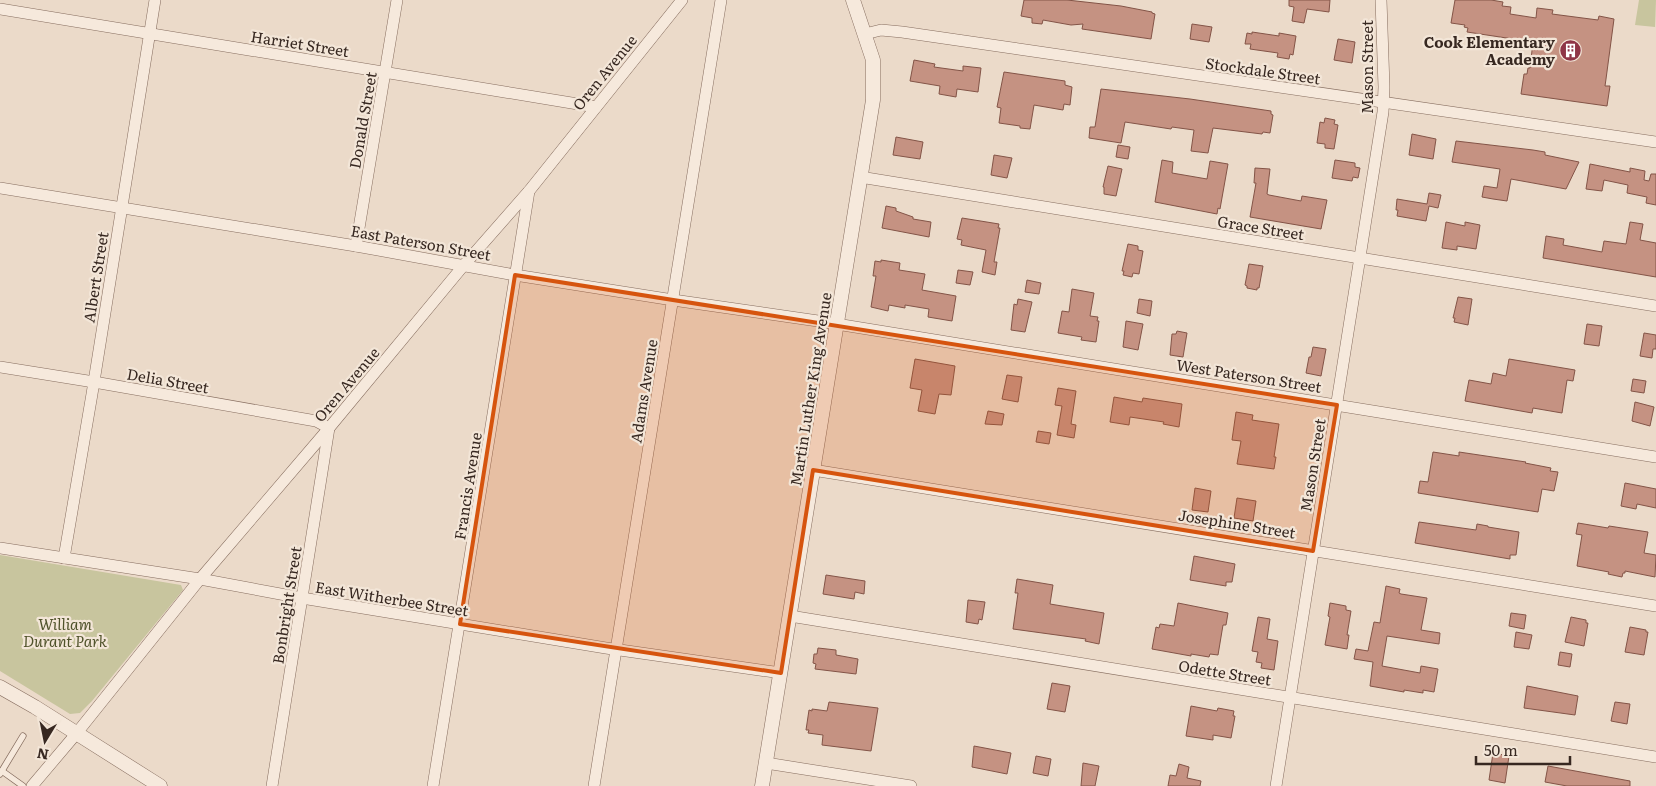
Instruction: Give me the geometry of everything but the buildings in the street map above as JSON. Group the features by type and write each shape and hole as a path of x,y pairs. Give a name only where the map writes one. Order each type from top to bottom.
{"street":[{"name":"Albert Street","path":"64,558 155,0"},
{"name":"Donald Street","path":"356,246 397,0"},
{"name":"Oren Avenue","path":"32,786 200,579 529,190 682,0"},
{"name":"Adams Avenue","path":"594,786 721,0"},
{"name":"Martin Luther King Avenue","path":"762,786 872,105 873,60 852,0"},
{"name":"Mason Street","path":"1276,786 1361,259 1384,103 1381,0"},
{"name":"Harriet Street","path":"0,10 596,107"},
{"name":"Stockdale Street","path":"865,34 876,30 892,31 1656,142"},
{"name":"Grace Street","path":"860,177 1656,306"},
{"name":"East Paterson Street","path":"0,188 356,246 516,275 837,324"},
{"name":"Francis Avenue","path":"433,786 529,190"},
{"name":"West Paterson Street","path":"837,324 1656,457"},
{"name":"Delia Street","path":"0,367 316,421 329,428"},
{"name":"Bonbright Street","path":"272,786 329,428"},
{"name":"Josephine Street","path":"813,470 1656,606"},
{"name":"East Witherbee Street","path":"0,548 200,579 460,624 781,673"},
{"name":"Odette Street","path":"790,616 1656,757"},
{"path":"0,687 160,786"},
{"path":"766,762 911,786"}],"lane":[{"path":"23,736 1,772 23,786"}],"highlighted area":[{"path":"515,275 1337,405 1313,551 813,470 781,673 460,624"}],"green space":[{"path":"1639,0 1656,0 1655,27 1635,25"},
{"name":"William Durant Park","path":"0,555 181,585 183,590 92,701 80,713 70,714 0,671"}],"place":[{"name":"Cook Elementary Academy","path":"1571,50"}]}
